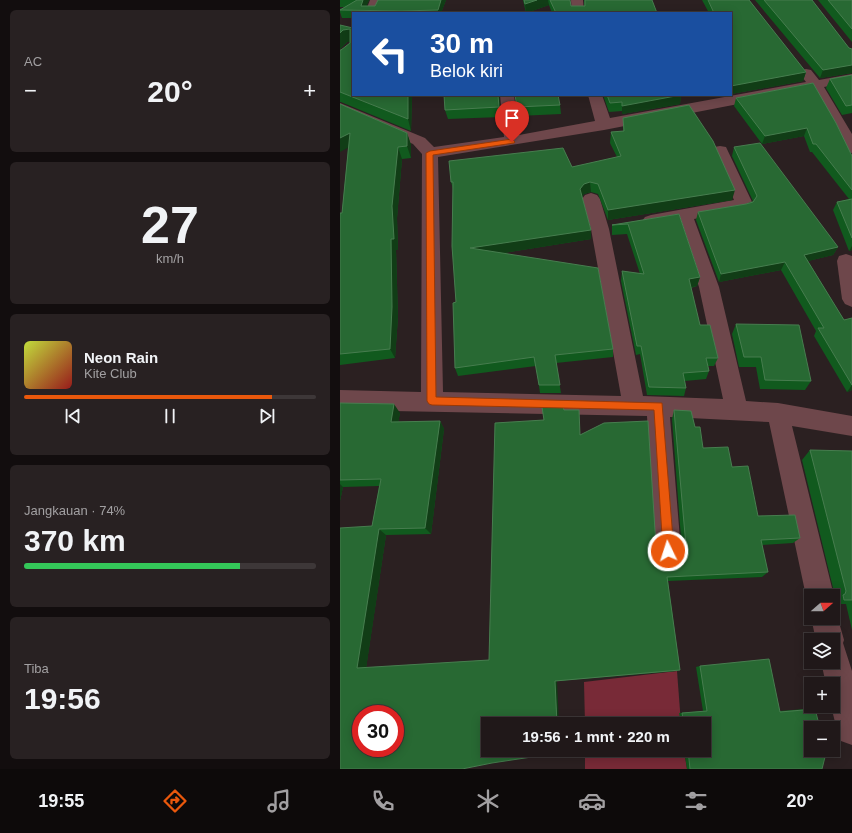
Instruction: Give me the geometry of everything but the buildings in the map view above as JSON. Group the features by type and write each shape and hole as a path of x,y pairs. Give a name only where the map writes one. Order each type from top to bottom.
{"street":[{"path":"371,12 376,0"},
{"path":"577,0 578,12"},
{"path":"796,61 815,84 852,148"},
{"path":"430,153 512,142 852,78"},
{"path":"507,96 512,142"},
{"path":"596,96 604,125"},
{"path":"340,107 419,141 430,153 432,401"},
{"path":"638,223 744,204 720,151"},
{"path":"592,199 608,228 634,406"},
{"path":"684,215 709,287 737,410"},
{"path":"846,261 852,298"},
{"path":"340,400 658,406 737,410 778,414 852,426"},
{"path":"658,406 668,551"},
{"path":"778,414 818,589"},
{"path":"837,669 852,730"}],"shaded area":[{"path":"677,671 680,717 585,717 584,682"},
{"path":"585,757 685,757 687,769 585,769"}],"route":[{"path":"512,142 430,153 432,401 658,406 668,551"}]}
